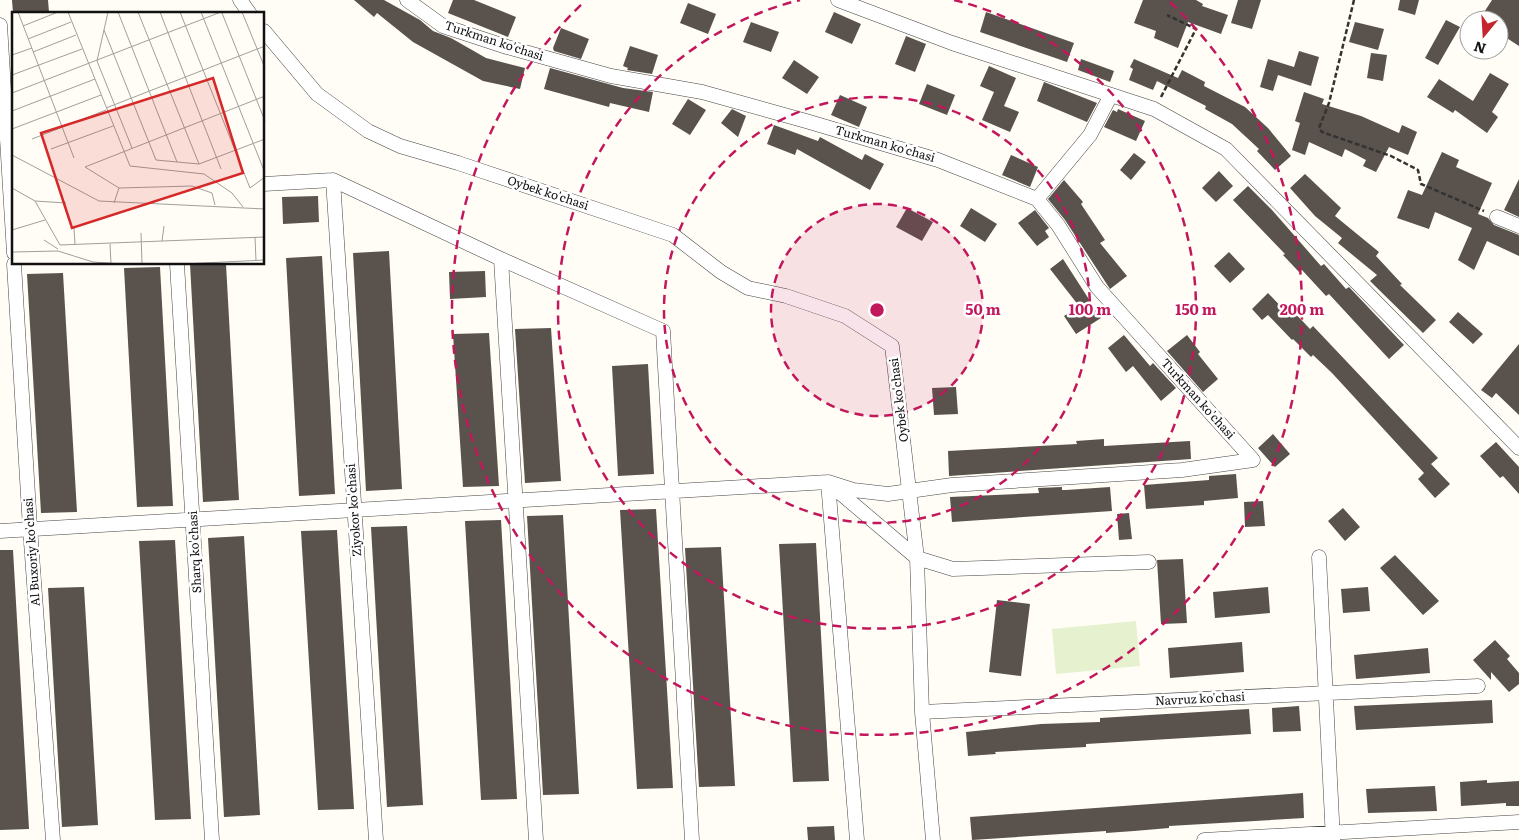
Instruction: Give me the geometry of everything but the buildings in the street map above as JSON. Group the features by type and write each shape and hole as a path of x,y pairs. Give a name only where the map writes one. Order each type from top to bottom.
{"street":[{"path":"240,0 249,12"},
{"name":"Turkman ko'chasi","path":"407,0 443,26 507,47 611,76 702,92 797,119 938,160 1037,199 1058,225 1097,287 1253,460 1182,470 952,485 910,491"},
{"path":"838,0 952,43 1154,109 1226,149 1519,448"},
{"path":"0,25 8,200 12,235"},
{"name":"Oybek ko'chasi","path":"265,32 317,94 368,130 400,146 458,163 673,235 721,272 748,288 786,296 845,316 892,346 917,558 922,712 933,840"},
{"path":"1037,199 1090,135 1111,96"},
{"path":"265,184 333,180 501,259 662,331 692,840"},
{"name":"Ziyokor ko'chasi","path":"333,180 376,840"},
{"path":"1497,216 1519,226"},
{"path":"501,259 536,840"},
{"name":"Al Buxoriy ko'chasi","path":"14,265 30,528 53,840"},
{"name":"Sharq ko'chasi","path":"177,265 212,840"},
{"path":"828,482 917,558 953,569 1149,562"},
{"path":"828,482 857,840"},
{"path":"0,531 828,482 862,491 888,494 910,491"},
{"path":"1318,557 1333,837"},
{"name":"Navruz ko'chasi","path":"922,712 1478,686"},
{"path":"1204,840 1333,837 1519,822"}],"path":[{"path":"1354,0 1328,103 1319,128 1322,132 1391,156 1418,170 1421,184 1497,216"},
{"path":"1154,109 1196,29 1167,15"}],"green space":[{"path":"1136,621 1140,666 1056,674 1052,629"}]}
